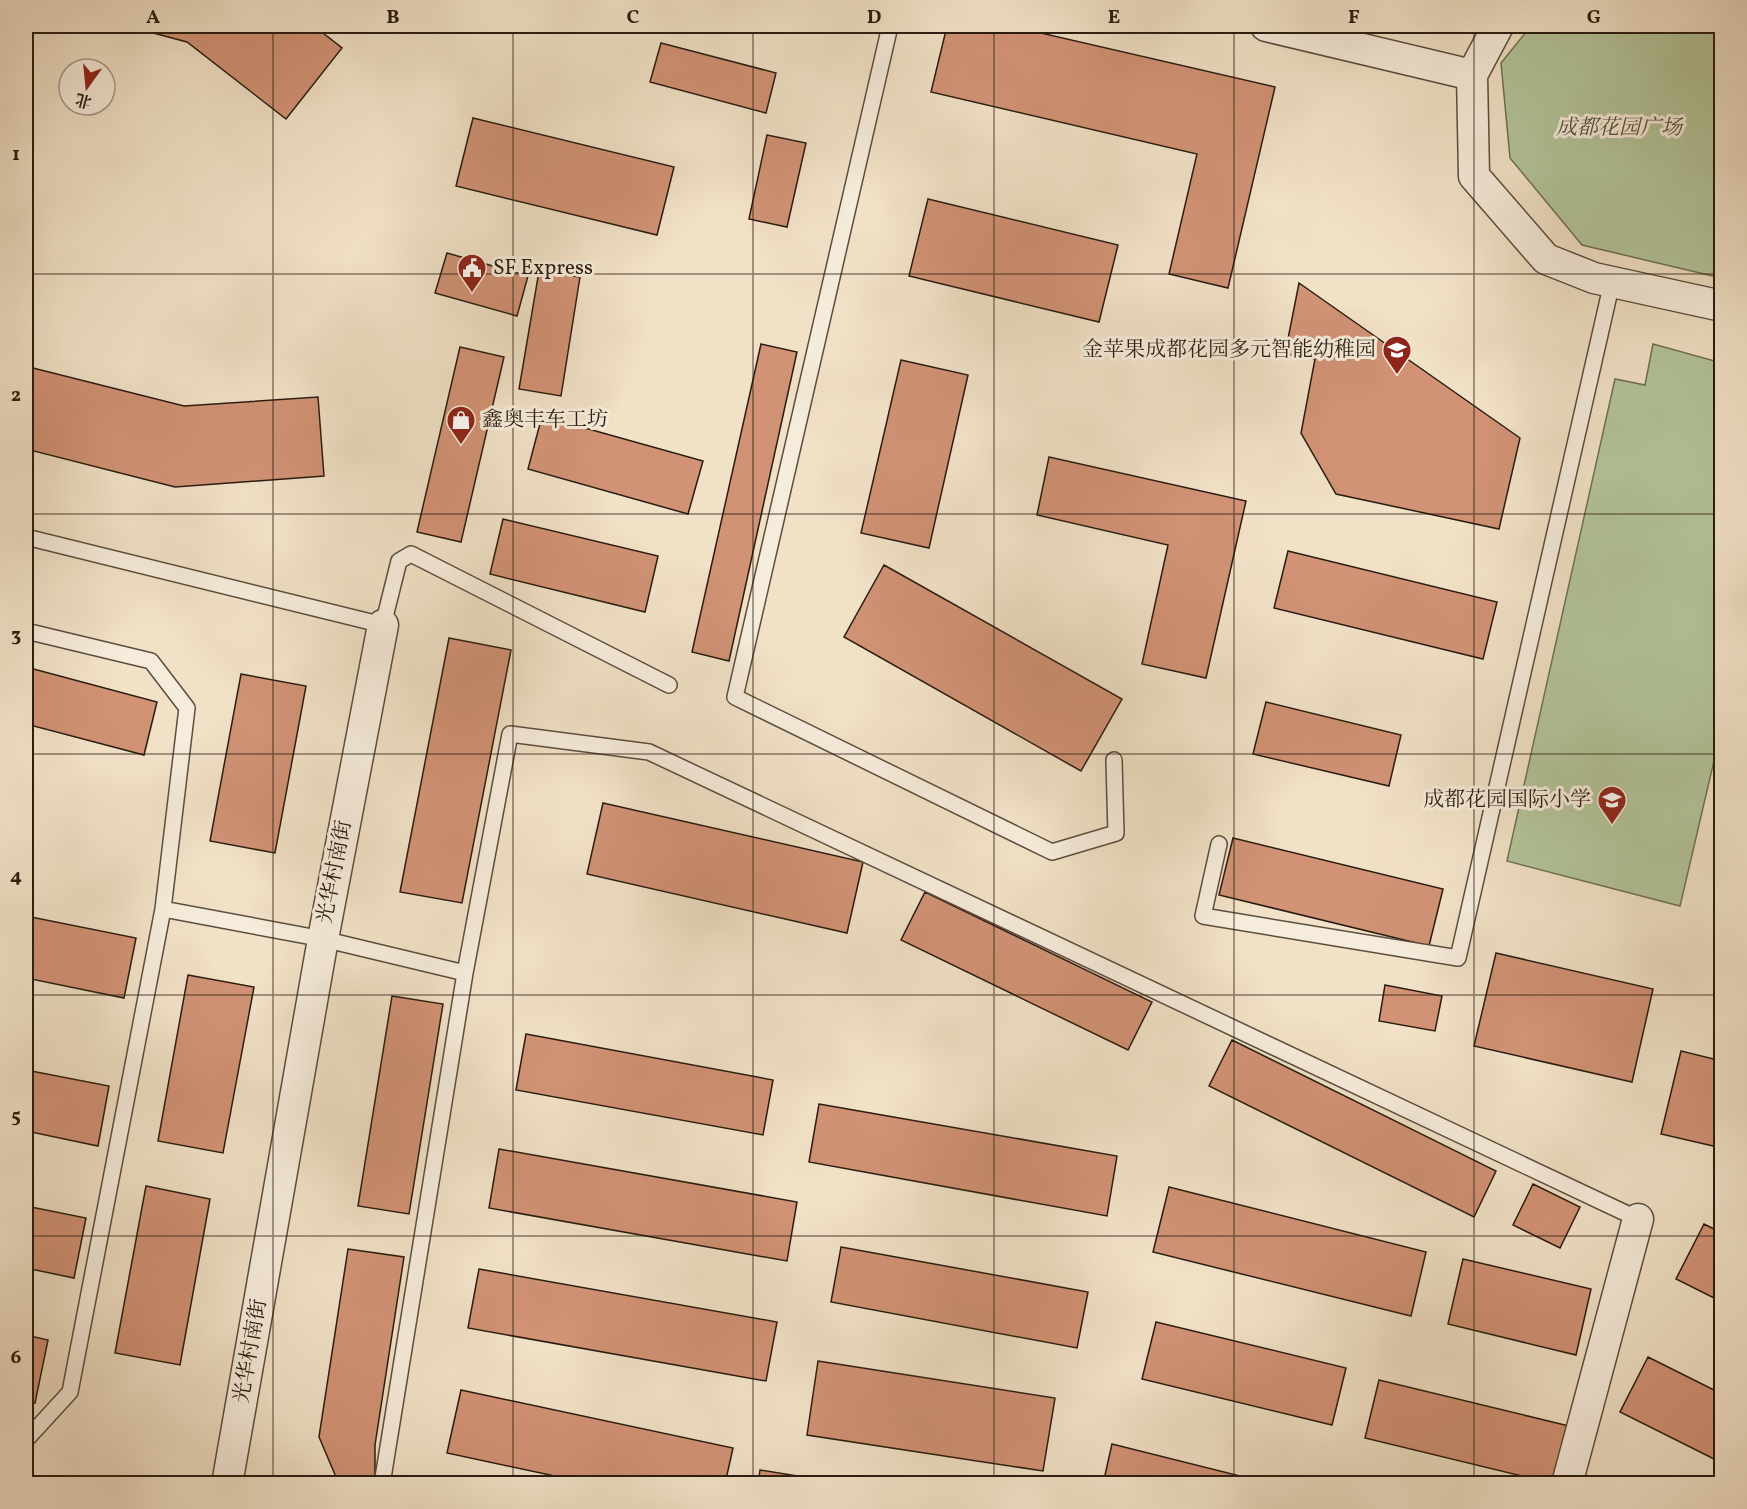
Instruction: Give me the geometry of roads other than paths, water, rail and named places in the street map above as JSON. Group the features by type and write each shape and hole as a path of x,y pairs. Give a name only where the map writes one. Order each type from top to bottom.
{"street":[{"path":"1266,26 1472,75"},
{"path":"1498,26 1472,75 1474,176 1546,258 1594,278 1722,306"},
{"name":"光华村南街","path":"227,1484 322,939 383,625"},
{"path":"1567,1484 1638,1219"}],"lane":[{"path":"890,26 735,696 1052,852 1116,832 1114,760"},
{"path":"1219,844 1203,916 1458,958 1612,282"},
{"path":"26,537 383,625"},
{"name":"光华村南街","path":"383,625 399,561 411,554 669,685"},
{"path":"26,631 151,661 187,708 163,909 70,1392 26,1440"},
{"path":"382,1484 465,973 510,734 649,752 1638,1219"},
{"path":"163,909 322,939 465,973"}],"place":[{"name":"SF Express","path":"472,294"},
{"name":"金苹果成都花园多元智能幼稚园","path":"1397,376"},
{"name":"鑫奥丰车工坊","path":"461,446"},
{"name":"成都花园国际小学","path":"1612,826"}],"park label":[{"name":"成都花园广场","path":"1619,128"}]}
